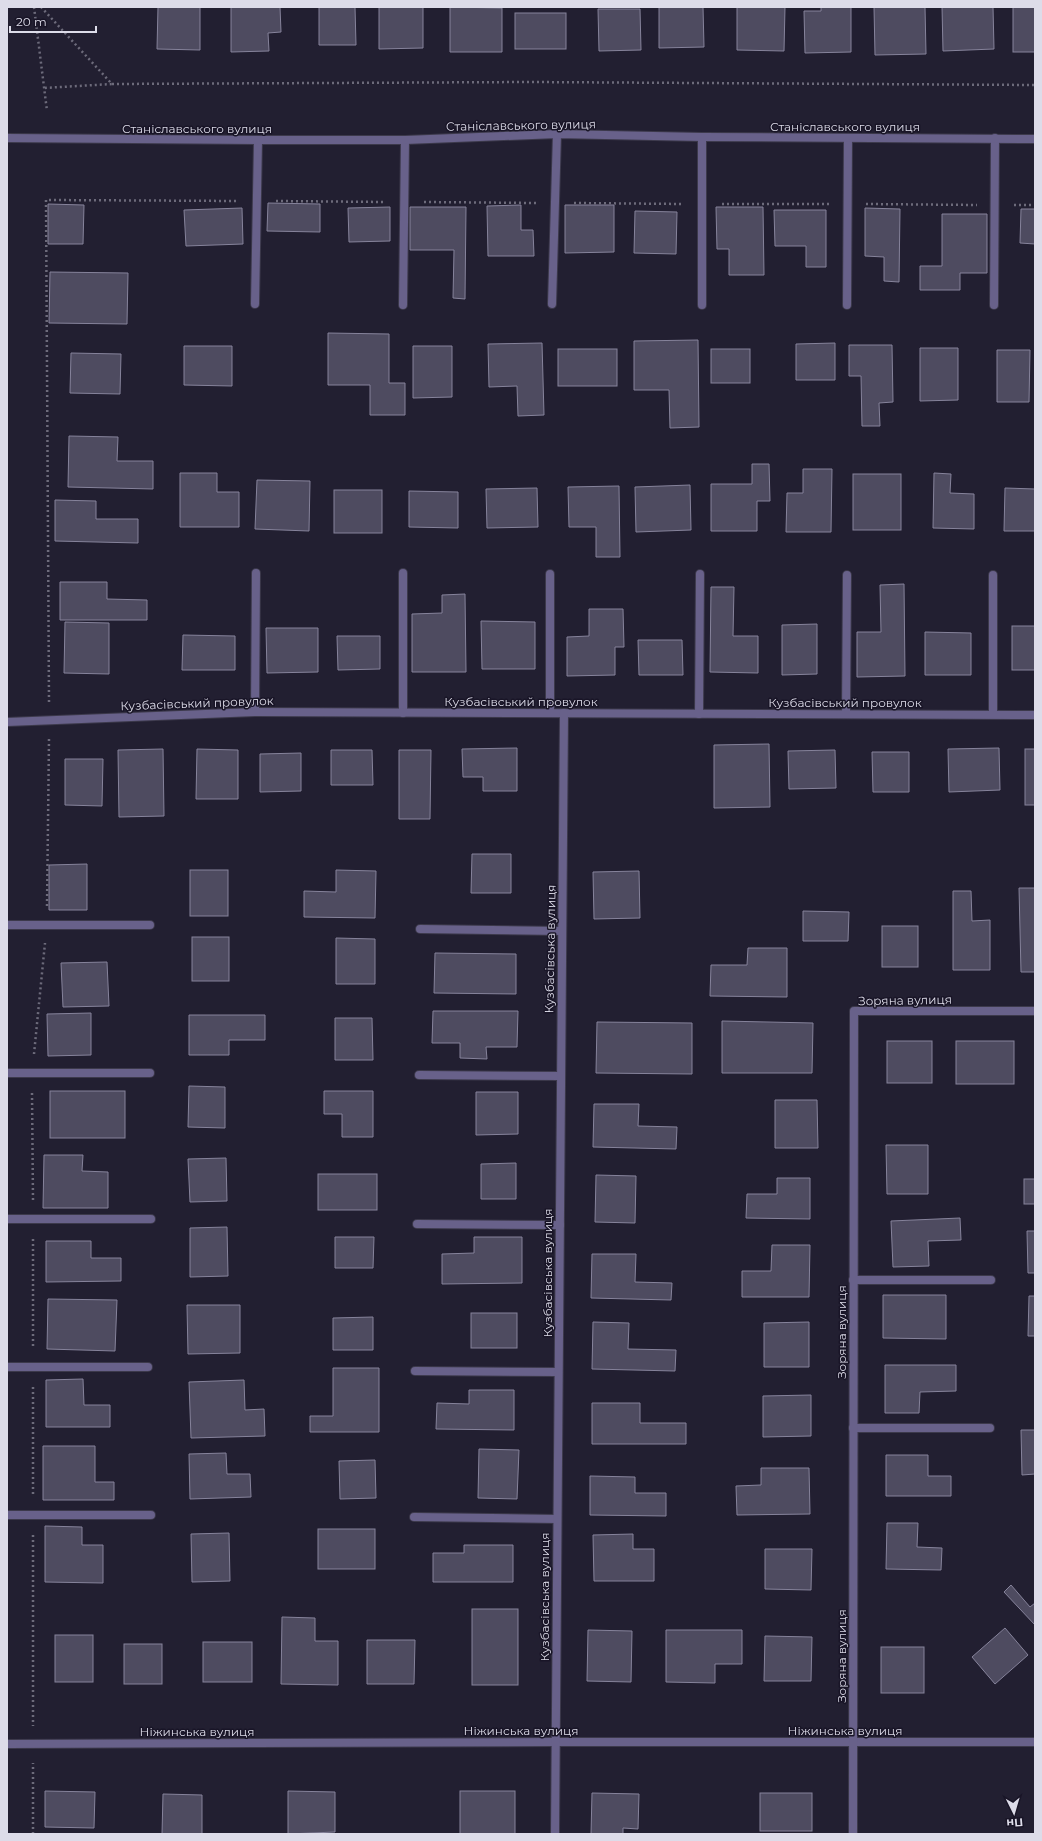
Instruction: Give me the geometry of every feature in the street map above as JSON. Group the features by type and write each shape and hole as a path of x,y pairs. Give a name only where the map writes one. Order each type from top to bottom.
{"street":[{"name":"Станіславського вулиця","path":"7,138 405,140 557,134 702,137 1035,139"},
{"path":"552,304 557,134"},
{"path":"702,137 702,305"},
{"path":"847,305 848,138"},
{"path":"994,305 995,138"},
{"path":"255,304 258,140"},
{"path":"403,304 405,140"},
{"path":"255,712 256,573"},
{"path":"403,573 403,713"},
{"path":"550,574 550,713"},
{"path":"699,714 700,574"},
{"path":"846,714 847,574"},
{"path":"993,575 993,714"},
{"name":"Кузбасівський провулок","path":"7,722 255,712 1035,715"},
{"name":"Кузбасівська вулиця","path":"555,1834 564,713"},
{"path":"7,925 150,925"},
{"path":"420,929 562,931"},
{"name":"Зоряна вулиця","path":"853,1834 854,1011 1035,1011"},
{"path":"7,1073 150,1073"},
{"path":"418,1074 561,1076"},
{"path":"7,1219 151,1219"},
{"path":"417,1224 560,1225"},
{"path":"853,1280 991,1280"},
{"path":"7,1367 148,1367"},
{"path":"416,1371 558,1372"},
{"path":"853,1428 990,1428"},
{"path":"7,1515 151,1515"},
{"path":"414,1517 557,1519"},
{"name":"Ніжинська вулиця","path":"7,1744 1035,1742"}],"path":[{"path":"34,7 47,111"},
{"path":"41,7 112,84"},
{"path":"44,88 112,84 546,82 1035,85"},
{"path":"33,1834 34,1515 32,1073 47,925 49,720 46,200"}],"building":[{"path":"158,7 200,7 200,50 157,49"},
{"path":"231,7 280,7 281,32 268,33 269,51 231,52"},
{"path":"319,7 355,7 356,45 319,45"},
{"path":"379,7 423,7 423,48 379,49"},
{"path":"450,7 502,8 502,52 450,52"},
{"path":"659,7 703,7 704,47 659,48"},
{"path":"737,7 785,7 784,51 737,50"},
{"path":"821,7 851,7 851,52 805,53 804,11 821,11"},
{"path":"874,7 925,7 926,54 875,55"},
{"path":"942,7 993,7 994,49 943,51"},
{"path":"1013,7 1035,7 1035,52 1013,52"},
{"path":"598,9 640,9 641,50 599,51"},
{"path":"515,13 566,13 566,49 515,49"},
{"path":"268,203 320,204 320,232 267,231"},
{"path":"48,204 84,205 83,244 48,244"},
{"path":"521,205 521,230 533,230 534,256 488,256 487,206"},
{"path":"565,205 614,205 614,252 565,253"},
{"path":"390,207 390,241 349,242 348,208"},
{"path":"410,207 466,207 465,299 453,298 454,250 410,250"},
{"path":"716,207 763,207 764,275 729,275 729,249 717,249"},
{"path":"242,208 243,244 186,246 184,210"},
{"path":"865,208 900,209 899,282 884,281 884,257 865,256"},
{"path":"1021,209 1035,209 1035,244 1020,243"},
{"path":"774,210 826,210 826,267 806,267 806,246 775,246"},
{"path":"635,211 677,212 676,254 634,253"},
{"path":"942,214 987,214 987,273 960,273 960,290 920,290 920,266 942,266"},
{"path":"50,272 128,273 127,324 49,323"},
{"path":"328,333 389,334 389,383 405,383 405,415 370,415 370,385 328,385"},
{"path":"698,340 699,427 670,428 669,390 634,390 634,341"},
{"path":"542,343 544,415 518,416 517,386 489,387 488,344"},
{"path":"835,343 835,380 796,380 796,344"},
{"path":"849,345 892,345 893,402 879,403 880,426 862,426 861,376 849,376"},
{"path":"184,346 232,346 232,386 184,385"},
{"path":"413,346 452,346 452,397 413,398"},
{"path":"920,348 958,348 958,400 920,401"},
{"path":"558,349 617,349 617,386 558,386"},
{"path":"711,349 750,349 750,383 711,383"},
{"path":"997,350 1030,350 1029,402 997,402"},
{"path":"71,353 121,354 120,394 70,393"},
{"path":"69,436 118,437 117,461 153,461 153,489 68,487"},
{"path":"752,464 769,464 770,501 757,501 757,531 711,531 711,484 752,484"},
{"path":"803,469 832,469 831,532 786,532 787,493 803,493"},
{"path":"180,473 217,473 217,492 239,492 239,527 180,527"},
{"path":"934,473 951,474 950,493 974,494 974,529 933,528"},
{"path":"853,474 901,474 901,530 853,530"},
{"path":"257,480 310,481 309,531 255,529"},
{"path":"690,485 691,530 636,532 635,487"},
{"path":"619,486 620,557 596,557 596,527 569,527 568,487"},
{"path":"537,488 538,527 487,528 486,489"},
{"path":"1005,488 1035,489 1035,531 1004,531"},
{"path":"334,490 382,490 382,533 334,533"},
{"path":"409,491 458,492 458,528 409,527"},
{"path":"55,500 96,501 96,519 138,519 138,543 55,541"},
{"path":"60,582 107,582 107,599 147,600 147,620 60,620"},
{"path":"904,584 905,676 857,677 857,632 881,632 880,585"},
{"path":"711,587 734,587 733,636 758,636 758,673 710,672"},
{"path":"465,594 466,672 412,672 412,614 442,613 442,595"},
{"path":"589,609 623,609 624,647 615,647 615,675 567,676 567,637 589,636"},
{"path":"481,621 535,622 535,669 482,669"},
{"path":"65,622 109,623 109,674 64,673"},
{"path":"817,624 817,674 782,675 782,625"},
{"path":"1012,626 1035,626 1035,670 1012,670"},
{"path":"266,628 318,628 318,672 267,673"},
{"path":"925,632 971,633 971,675 925,675"},
{"path":"183,635 235,636 235,670 182,670"},
{"path":"337,636 380,636 380,669 338,670"},
{"path":"638,640 682,640 683,675 639,675"},
{"path":"769,744 770,807 714,808 714,745"},
{"path":"517,748 517,791 483,791 483,777 463,777 462,749"},
{"path":"999,748 1000,790 949,792 948,749"},
{"path":"163,749 164,816 119,817 118,750"},
{"path":"197,749 238,750 238,799 196,799"},
{"path":"1025,749 1035,749 1035,805 1025,805"},
{"path":"331,750 372,750 373,785 331,785"},
{"path":"399,750 431,750 430,819 399,819"},
{"path":"835,750 836,788 789,789 788,751"},
{"path":"872,752 909,752 909,792 873,792"},
{"path":"301,753 301,791 260,792 260,754"},
{"path":"65,759 103,759 102,806 65,805"},
{"path":"472,854 511,854 511,893 471,893"},
{"path":"87,864 87,910 49,910 49,865"},
{"path":"190,870 228,870 228,916 190,916"},
{"path":"336,870 376,871 375,918 304,917 304,891 336,892"},
{"path":"639,871 640,918 594,919 593,872"},
{"path":"1019,888 1035,888 1035,972 1021,972"},
{"path":"953,891 971,891 972,921 990,920 990,970 953,970"},
{"path":"803,911 849,912 848,941 803,941"},
{"path":"882,926 918,926 918,967 882,967"},
{"path":"192,937 229,937 229,981 192,981"},
{"path":"336,938 375,939 375,984 336,984"},
{"path":"748,948 787,948 787,997 710,996 711,965 747,965"},
{"path":"435,953 516,954 516,994 434,993"},
{"path":"107,962 109,1006 63,1007 61,963"},
{"path":"433,1011 518,1011 517,1047 486,1047 487,1059 460,1058 460,1043 432,1043"},
{"path":"91,1013 91,1055 48,1056 47,1014"},
{"path":"189,1015 265,1015 265,1040 229,1040 229,1055 189,1055"},
{"path":"335,1018 372,1018 373,1060 335,1060"},
{"path":"722,1021 813,1023 812,1073 722,1073"},
{"path":"597,1022 692,1023 692,1074 596,1073"},
{"path":"887,1041 932,1041 932,1083 887,1083"},
{"path":"956,1041 1014,1041 1014,1084 956,1084"},
{"path":"189,1086 225,1087 225,1128 188,1127"},
{"path":"50,1091 125,1091 125,1138 50,1138"},
{"path":"324,1091 373,1091 373,1137 342,1137 342,1114 324,1114"},
{"path":"476,1092 518,1092 518,1134 476,1135"},
{"path":"775,1100 817,1100 818,1148 775,1148"},
{"path":"594,1104 639,1104 638,1126 677,1127 676,1149 593,1147"},
{"path":"886,1145 928,1145 928,1194 887,1194"},
{"path":"44,1155 83,1155 82,1171 108,1172 108,1208 43,1208"},
{"path":"226,1158 227,1201 190,1202 188,1159"},
{"path":"516,1163 516,1199 481,1199 481,1164"},
{"path":"318,1174 377,1174 377,1210 318,1210"},
{"path":"596,1175 636,1176 635,1223 595,1222"},
{"path":"777,1178 810,1178 810,1219 746,1218 747,1194 777,1194"},
{"path":"1024,1179 1035,1179 1035,1204 1024,1204"},
{"path":"960,1218 961,1240 928,1241 929,1266 893,1267 891,1221"},
{"path":"227,1227 228,1276 190,1277 190,1228"},
{"path":"1027,1231 1035,1231 1035,1273 1028,1273"},
{"path":"335,1237 374,1237 373,1268 335,1268"},
{"path":"474,1237 522,1237 522,1283 442,1284 442,1254 474,1253"},
{"path":"46,1241 91,1241 91,1258 121,1258 121,1281 46,1282"},
{"path":"772,1245 810,1245 809,1297 742,1297 742,1271 771,1271"},
{"path":"592,1254 636,1254 635,1282 672,1283 671,1300 591,1298"},
{"path":"883,1295 946,1295 946,1339 883,1338"},
{"path":"1029,1296 1035,1296 1035,1336 1028,1336"},
{"path":"48,1299 117,1300 115,1351 47,1349"},
{"path":"187,1305 240,1305 240,1353 188,1354"},
{"path":"471,1313 517,1313 517,1348 471,1348"},
{"path":"373,1317 373,1350 333,1350 333,1318"},
{"path":"593,1322 629,1323 628,1349 676,1350 675,1371 592,1369"},
{"path":"809,1322 809,1367 764,1367 764,1323"},
{"path":"885,1365 956,1365 956,1391 920,1392 919,1413 885,1413"},
{"path":"333,1368 379,1368 379,1432 310,1432 310,1416 333,1416"},
{"path":"83,1379 84,1405 110,1405 110,1427 46,1427 46,1380"},
{"path":"244,1380 245,1410 264,1409 265,1436 191,1438 189,1382"},
{"path":"469,1390 514,1390 514,1430 436,1429 437,1403 469,1404"},
{"path":"811,1395 811,1436 763,1437 763,1396"},
{"path":"592,1403 640,1403 640,1423 686,1423 686,1444 592,1444"},
{"path":"1021,1430 1035,1430 1035,1474 1022,1475"},
{"path":"43,1446 95,1446 95,1482 114,1482 114,1500 43,1500"},
{"path":"479,1449 519,1450 517,1499 478,1498"},
{"path":"226,1453 227,1474 250,1474 251,1497 190,1499 189,1454"},
{"path":"886,1455 928,1455 928,1476 951,1476 951,1496 886,1496"},
{"path":"375,1460 376,1498 340,1499 339,1461"},
{"path":"761,1468 809,1468 810,1514 737,1515 736,1486 761,1485"},
{"path":"590,1476 635,1477 635,1493 666,1493 666,1516 590,1515"},
{"path":"887,1523 918,1523 917,1547 942,1548 941,1570 886,1569"},
{"path":"45,1526 82,1527 82,1545 103,1545 103,1583 45,1582"},
{"path":"318,1529 375,1529 375,1569 318,1569"},
{"path":"229,1533 230,1581 192,1582 191,1534"},
{"path":"633,1534 633,1549 654,1549 654,1581 594,1581 593,1535"},
{"path":"464,1545 513,1545 513,1582 433,1582 433,1553 464,1553"},
{"path":"765,1549 812,1549 811,1590 765,1589"},
{"path":"1011,1585 1030,1607 1035,1603 1035,1625 1004,1592"},
{"path":"472,1609 518,1609 518,1685 472,1685"},
{"path":"282,1617 315,1618 315,1641 338,1641 338,1685 281,1684"},
{"path":"1005,1628 1028,1655 995,1684 972,1657"},
{"path":"588,1630 632,1631 631,1682 587,1681"},
{"path":"666,1630 742,1630 742,1664 715,1664 715,1683 666,1682"},
{"path":"55,1635 93,1635 93,1682 55,1682"},
{"path":"765,1636 812,1637 811,1681 764,1681"},
{"path":"367,1640 415,1640 414,1684 367,1684"},
{"path":"203,1642 252,1642 252,1682 203,1682"},
{"path":"124,1644 162,1644 162,1684 124,1684"},
{"path":"881,1647 924,1647 924,1693 881,1693"},
{"path":"45,1791 95,1792 94,1828 45,1827"},
{"path":"288,1791 335,1792 335,1832 288,1834"},
{"path":"460,1791 515,1791 515,1834 460,1834"},
{"path":"592,1793 639,1794 638,1829 623,1828 623,1834 591,1834"},
{"path":"760,1793 812,1793 812,1831 760,1831"},
{"path":"163,1794 202,1795 202,1834 162,1834"}]}
